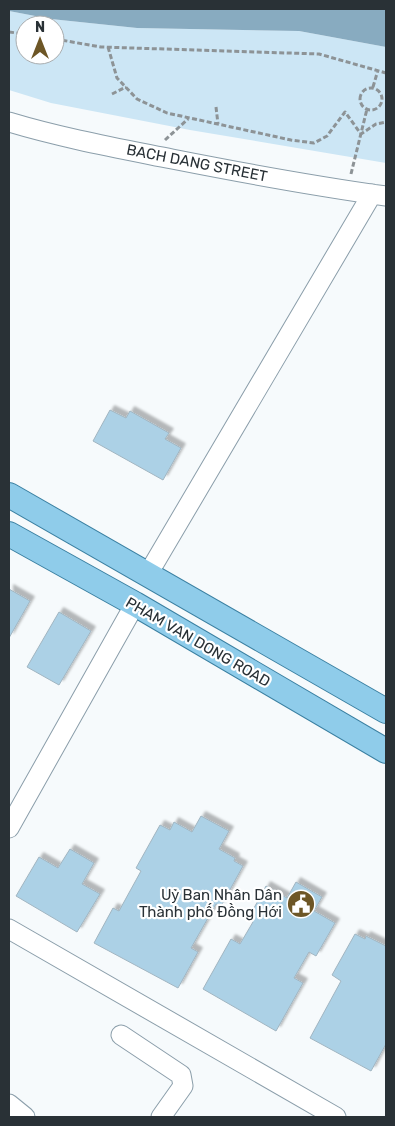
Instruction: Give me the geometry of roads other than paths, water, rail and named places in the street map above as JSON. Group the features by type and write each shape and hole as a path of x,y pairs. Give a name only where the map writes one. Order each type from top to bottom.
{"main road":[{"path":"9,495 386,711"},
{"name":"PHAM VAN DONG ROAD","path":"9,534 135,604 386,751"},
{"path":"135,604 148,574"}],"street":[{"name":"BACH DANG STREET","path":"9,122 47,134 346,191 379,195"},
{"path":"148,574 379,195"},
{"path":"10,825 135,604"},
{"path":"9,929 336,1117"},
{"path":"121,1035 181,1075 183,1086 161,1117"},
{"path":"9,1104 25,1117"}],"place":[{"name":"Uỷ Ban Nhân Dân Thành phố Đồng Hới","path":"301,904"}]}
